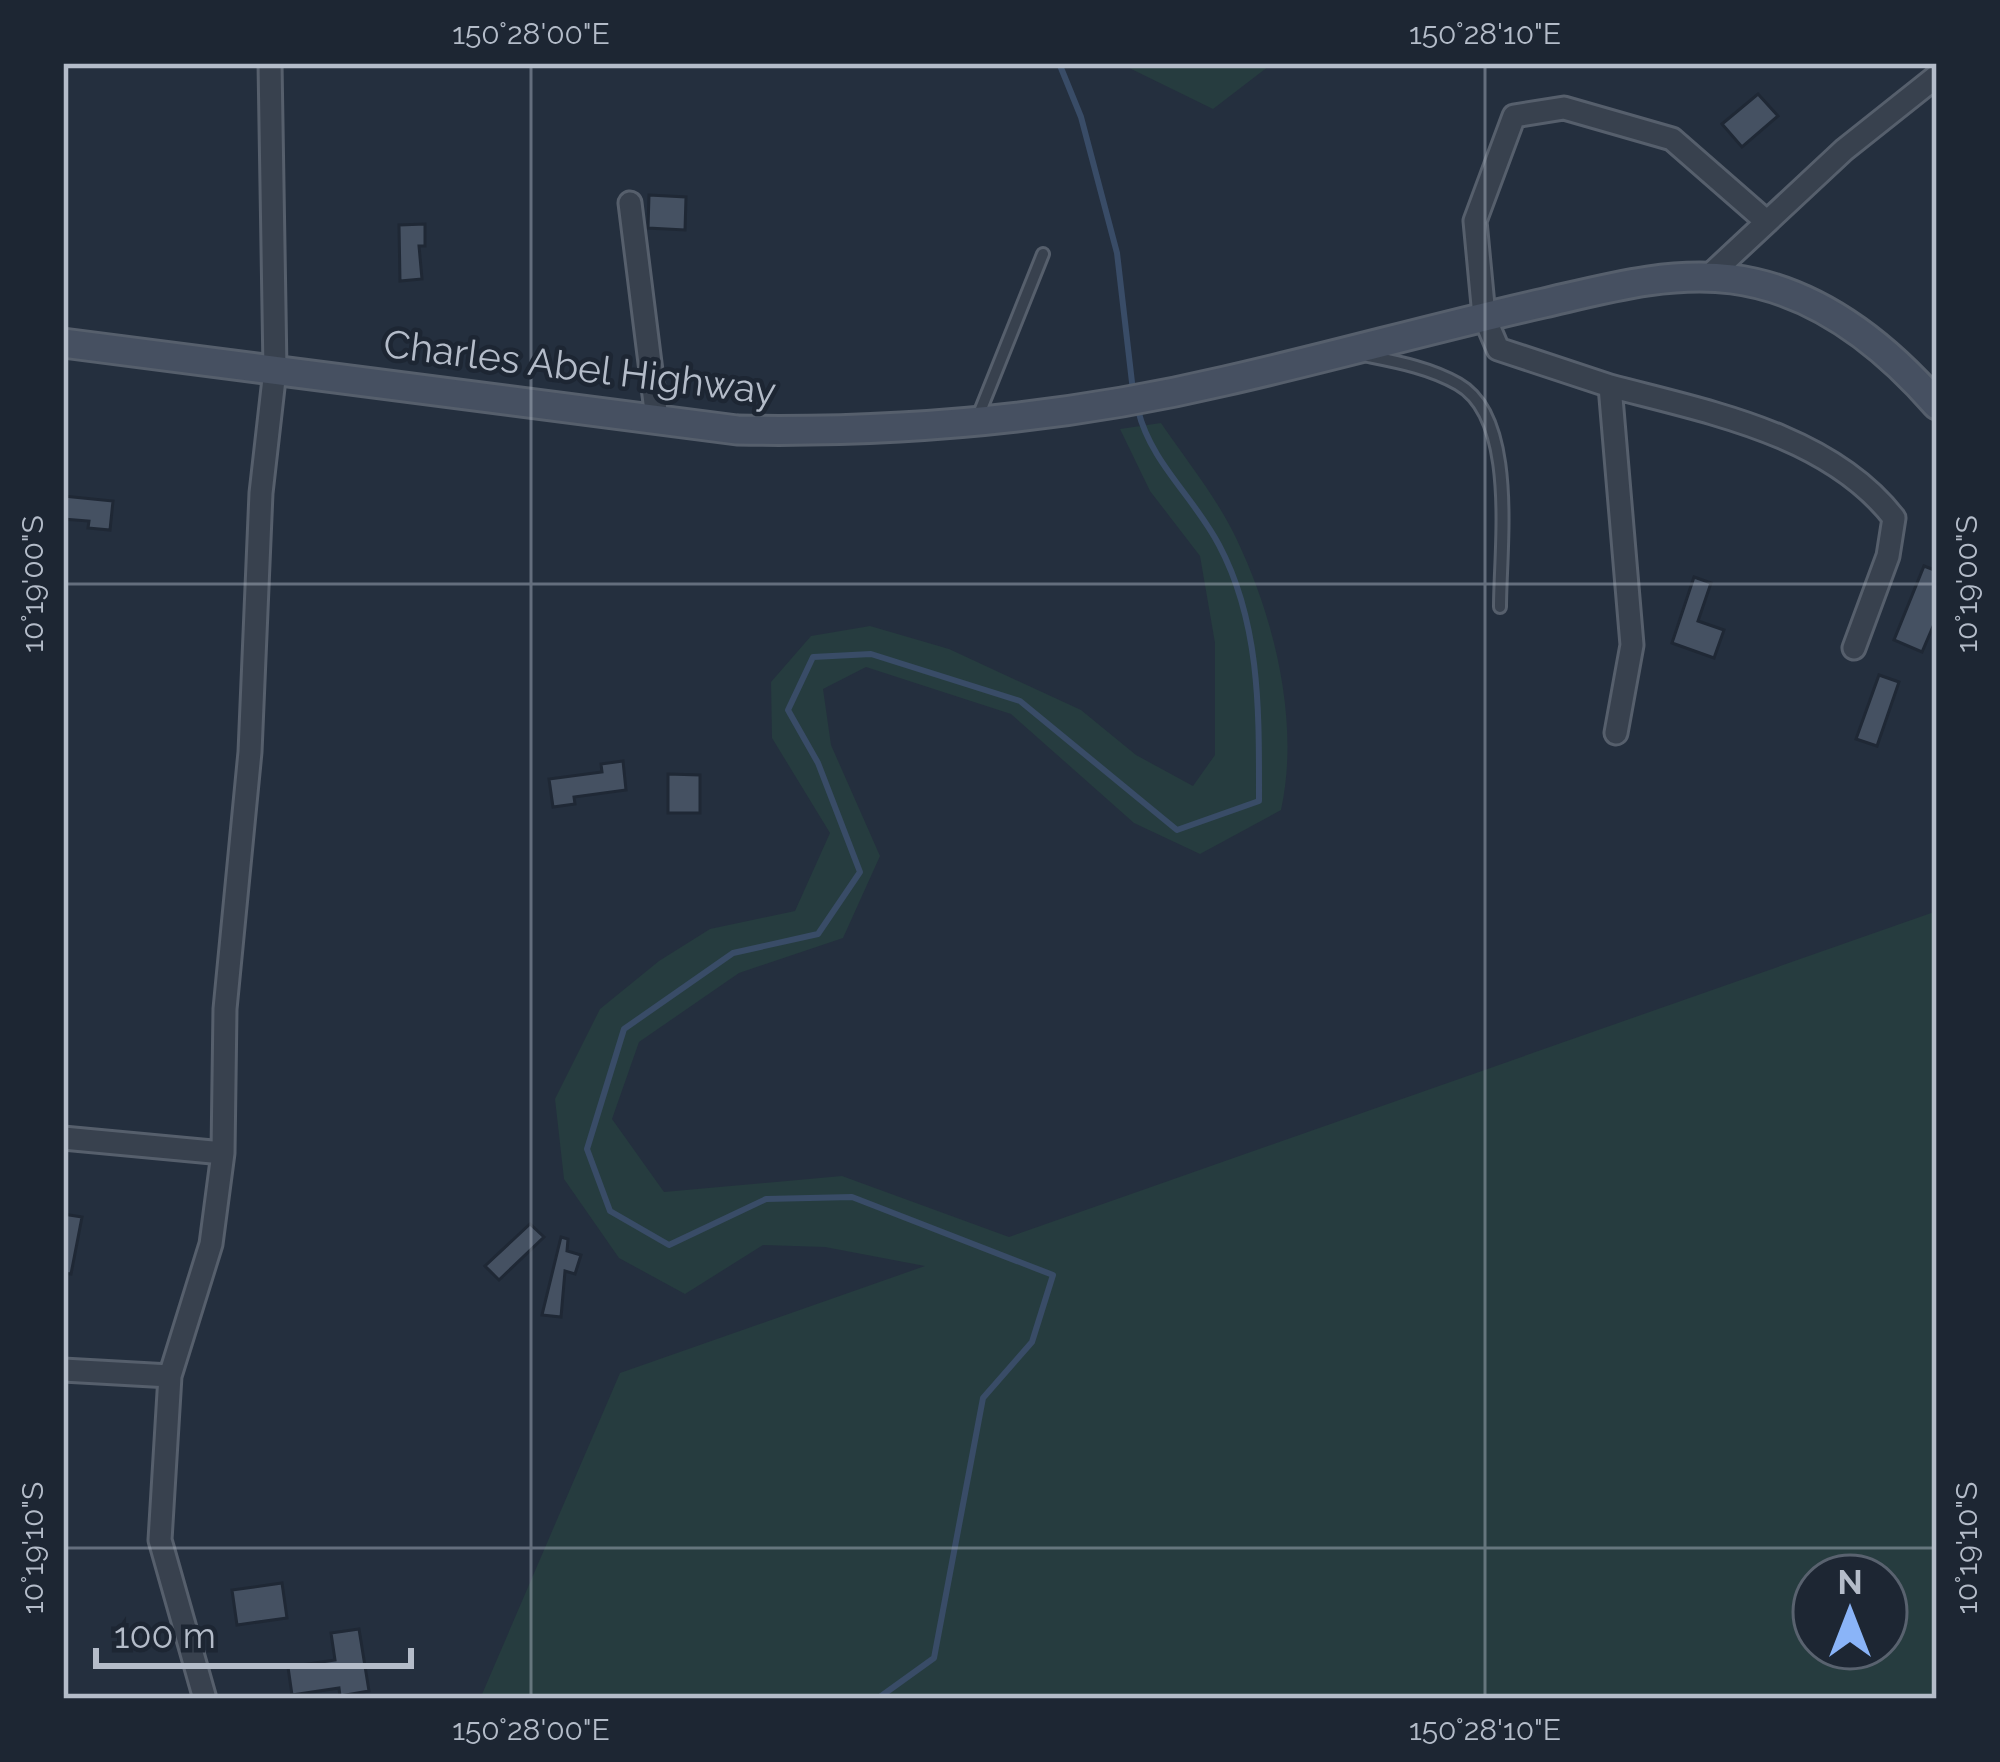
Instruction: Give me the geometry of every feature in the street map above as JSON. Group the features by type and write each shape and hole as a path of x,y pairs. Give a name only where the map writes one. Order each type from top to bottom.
{"main road":[{"path":"1347,352 1616,287 1708,278 1798,295 1858,328 1937,405"},
{"name":"Charles Abel Highway","path":"63,343 737,430 845,432 1089,410 1347,352"}],"street":[{"path":"205,1699 160,1540 170,1376 211,1244 223,1153 225,1009 250,752 262,493 275,370 270,63"},
{"path":"1708,278 1937,76"},
{"path":"1767,222 1672,139 1564,109 1514,116 1475,221 1484,316 1498,349 1757,426 1872,489 1894,518 1888,556 1854,648"},
{"path":"630,202 657,419"},
{"path":"1610,386 1632,645 1616,733"},
{"path":"63,1138 223,1153"},
{"path":"63,1370 170,1376"}],"lane":[{"path":"976,422 1042,254"},
{"path":"1347,352 1412,365 1462,386 1488,416 1499,452 1500,607"}],"green space":[{"path":"1119,63 1273,63 1213,109"},
{"path":"1161,423 1221,510 1263,604 1285,707 1286,777 1281,810 1200,854 1134,823 1011,714 866,667 823,689 831,745 880,856 843,938 739,973 639,1042 612,1119 664,1192 842,1176 1009,1237 1937,911 1937,1699 480,1699 620,1373 925,1266 825,1247 763,1245 685,1294 619,1258 564,1179 555,1099 600,1009 659,961 710,929 795,911 830,833 772,738 771,682 811,636 870,626 949,649 1081,710 1136,755 1193,786 1215,755 1215,643 1200,556 1150,491 1120,429"}],"building":[{"path":"1758,94 1778,116 1742,147 1722,124"},
{"path":"649,195 686,197 685,230 648,228"},
{"path":"425,224 425,246 419,246 422,279 400,281 399,225"},
{"path":"63,496 113,501 110,530 88,528 89,521 63,519"},
{"path":"1924,566 1937,571 1937,617 1922,652 1894,640"},
{"path":"1694,577 1711,583 1698,621 1724,630 1714,658 1672,643"},
{"path":"1879,675 1899,682 1877,746 1856,739"},
{"path":"623,761 626,790 574,797 575,804 553,807 549,779 602,772 601,764"},
{"path":"668,774 700,775 700,813 668,813"},
{"path":"63,1214 82,1217 71,1274 63,1273"},
{"path":"530,1224 544,1237 499,1280 485,1266"},
{"path":"561,1237 568,1239 567,1251 581,1255 575,1274 565,1271 561,1317 542,1315"},
{"path":"282,1583 287,1618 237,1625 232,1590"},
{"path":"359,1629 369,1691 340,1696 339,1688 292,1695 288,1667 335,1660 331,1633"}],"waterway":[{"path":"1059,63 1081,117 1117,253 1133,391"},
{"path":"877,1699 934,1658 983,1398 1032,1342 1053,1275 852,1197 766,1199 669,1245 610,1211 587,1149 624,1029 733,953 818,934 860,872 818,763 788,710 813,657 871,654 1020,701 1177,830 1259,801 1255,670 1243,606 1219,545 1153,447 1138,410"}]}
